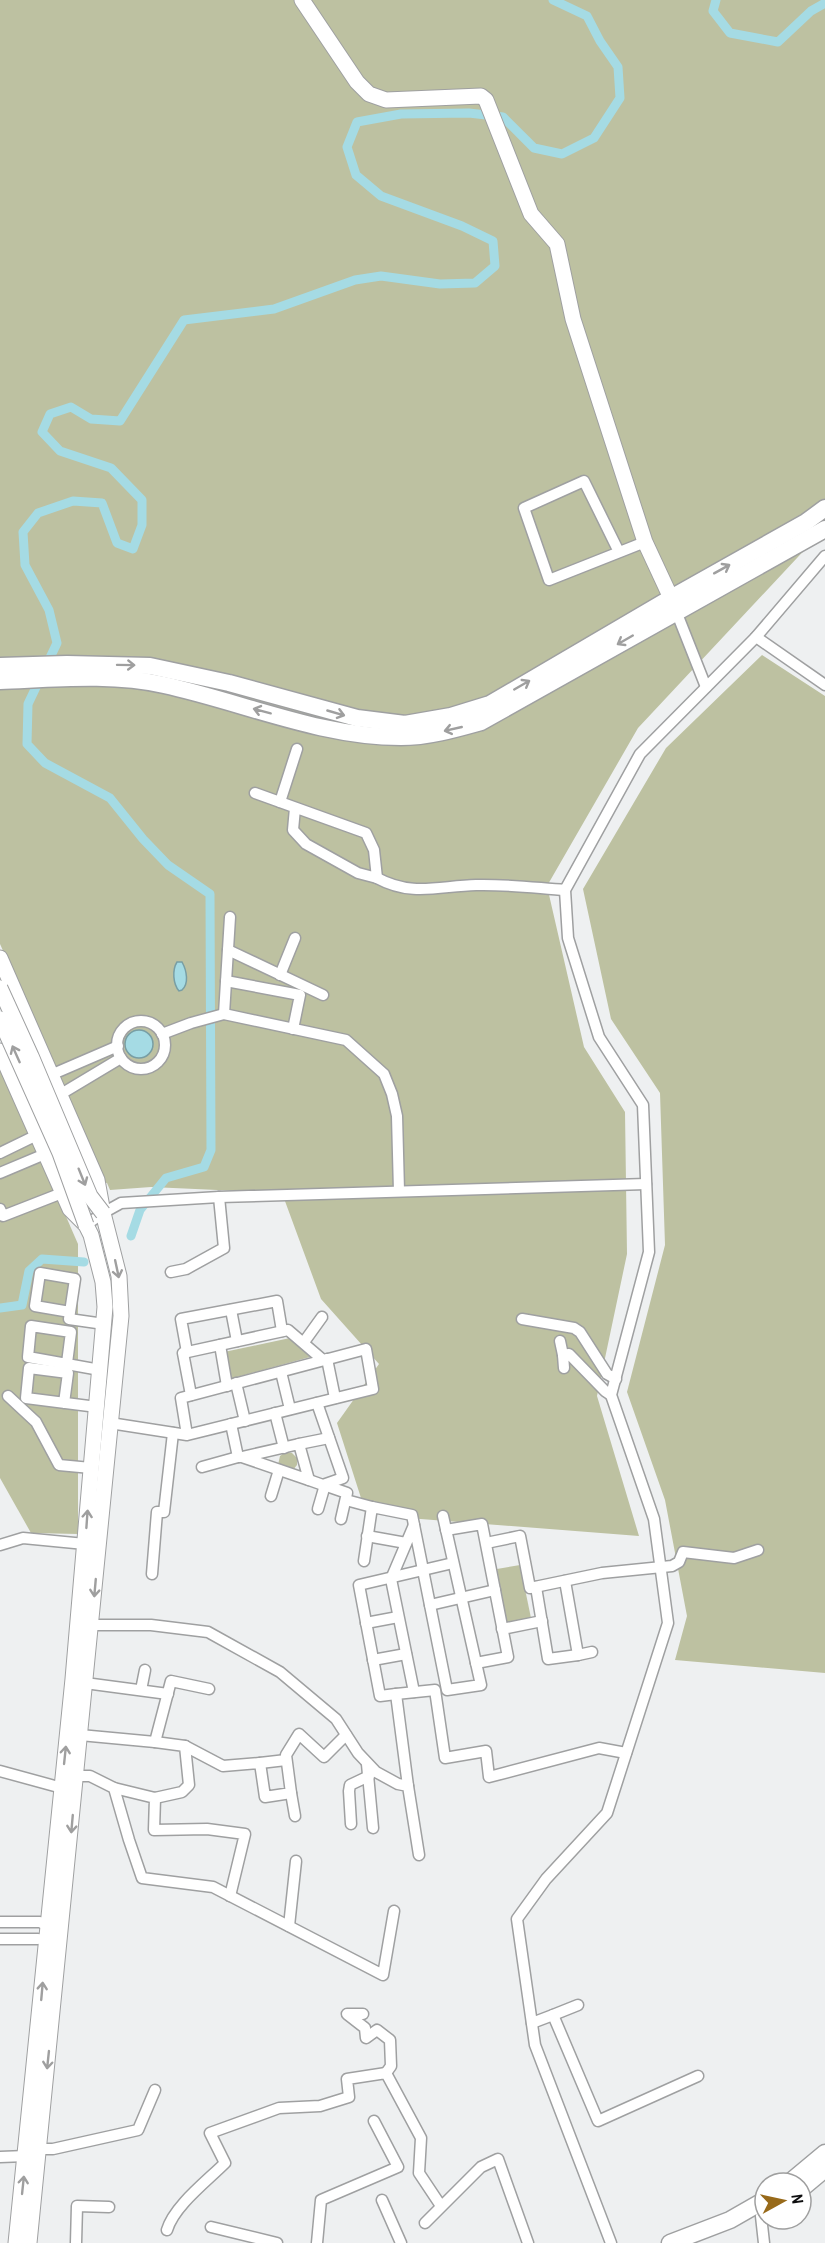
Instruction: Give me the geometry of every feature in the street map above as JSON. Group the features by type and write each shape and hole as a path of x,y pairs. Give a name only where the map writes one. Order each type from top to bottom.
{"main road":[{"path":"302,0 357,82 369,94 386,100 481,96 486,100 531,214 557,244 573,319 645,542 674,604"},
{"path":"674,604 825,508"},
{"path":"0,681 18,681 65,671 150,666 229,682 357,718 405,724 451,716 490,704 674,604 825,529"},
{"path":"0,666 23,664 65,671"},
{"path":"0,958 92,1166 122,1296 91,1468 48,1945"},
{"path":"0,988 90,1196 103,1212"},
{"path":"0,1019 60,1153 94,1245 103,1282 105,1307 100,1370 101,1417 92,1625 76,1776 48,1945 31,2151 29,2243"},
{"path":"0,1051 62,1193 73,1214 86,1225"},
{"path":"16,2243 31,2151"},
{"path":"803,2171 825,2152"},
{"path":"813,2179 825,2169"},
{"path":"670,2243 753,2213"},
{"path":"701,2243 753,2216"}],"street":[{"path":"619,552 584,481 524,508 549,580 645,542"},
{"path":"611,2243 536,2045 517,1919 546,1879 607,1813 668,1623 654,1519 611,1395 649,1252 643,1105 599,1037 568,938 565,890 640,754 756,637 825,556"},
{"path":"674,604 706,687"},
{"path":"756,637 825,685"},
{"path":"280,802 297,749"},
{"path":"255,793 366,833 374,850 377,878"},
{"path":"295,808 293,830 306,844 358,873 377,878 392,887 426,891 476,885 565,890"},
{"path":"224,1014 230,917"},
{"path":"280,975 295,938"},
{"path":"228,950 280,975 301,990"},
{"path":"226,981 301,990 323,995"},
{"path":"293,1029 301,990"},
{"path":"162,1034 190,1023 224,1014 346,1040 384,1074 392,1094 397,1116 399,1191"},
{"path":"136,1021 152,1023 162,1034 164,1049 157,1063 142,1069 134,1068 121,1058 117,1046 123,1029 136,1021"},
{"path":"17,1089 117,1046"},
{"path":"24,1106 60,1093 121,1058"},
{"path":"0,1153 37,1135"},
{"path":"0,1173 45,1154"},
{"path":"86,1225 103,1212 121,1203 219,1197 646,1184"},
{"path":"0,1209 3,1216 62,1193"},
{"path":"171,1272 186,1269 224,1248 219,1197"},
{"path":"70,1312 35,1305 40,1273 75,1279 70,1312 69,1318 104,1324"},
{"path":"188,1352 181,1319 277,1301 282,1331"},
{"path":"231,1310 237,1341"},
{"path":"304,1342 322,1317"},
{"path":"522,1319 574,1328 580,1332 607,1374 616,1379"},
{"path":"67,1363 71,1332 31,1326 27,1357 100,1370"},
{"path":"190,1395 183,1353 288,1330 326,1360 335,1398"},
{"path":"560,1341 564,1368"},
{"path":"220,1345 231,1385 245,1420"},
{"path":"64,1402 68,1373 29,1368 26,1398 64,1402 101,1417 187,1435 373,1389 366,1349 182,1398 187,1435"},
{"path":"562,1355 569,1354 575,1358 611,1395"},
{"path":"281,1372 290,1410"},
{"path":"8,1396 36,1422 59,1465 91,1468"},
{"path":"317,1403 343,1478 324,1485"},
{"path":"275,1413 284,1448"},
{"path":"231,1424 240,1457"},
{"path":"152,1574 156,1512 164,1512 173,1433"},
{"path":"202,1467 329,1438"},
{"path":"299,1444 309,1480"},
{"path":"240,1457 347,1493 341,1519"},
{"path":"271,1496 279,1470"},
{"path":"318,1509 324,1485"},
{"path":"346,1500 412,1515 430,1605 441,1690 445,1758 486,1751 489,1777 599,1748 626,1752"},
{"path":"364,1561 372,1507"},
{"path":"443,1516 481,1685 380,1696 359,1585 453,1563"},
{"path":"446,1530 482,1524 508,1657 476,1663"},
{"path":"414,1525 391,1579 414,1692"},
{"path":"368,1536 406,1543"},
{"path":"491,1542 520,1536 530,1588 602,1573 672,1566 679,1562 683,1552 734,1558 758,1550"},
{"path":"0,1545 23,1538 85,1544"},
{"path":"565,1581 578,1655"},
{"path":"536,1587 548,1659 592,1652"},
{"path":"430,1605 495,1590"},
{"path":"366,1623 399,1617"},
{"path":"502,1629 542,1621"},
{"path":"92,1625 151,1625 208,1632 280,1672 336,1719 376,1772 408,1786"},
{"path":"373,1660 406,1654"},
{"path":"141,1690 145,1670"},
{"path":"155,1742 171,1682 209,1689"},
{"path":"85,1683 168,1694"},
{"path":"396,1694 419,1855"},
{"path":"295,1816 285,1755 299,1734 324,1757 346,1735"},
{"path":"80,1735 185,1746 223,1766 286,1760"},
{"path":"76,1776 90,1776 114,1788 155,1798 182,1792 189,1785 185,1746"},
{"path":"260,1763 265,1797 291,1793"},
{"path":"368,1764 373,1828"},
{"path":"0,1771 62,1788"},
{"path":"351,1824 350,1785 369,1776"},
{"path":"114,1788 142,1878 213,1887 383,1975 394,1911"},
{"path":"155,1798 154,1830 207,1829 245,1834 230,1896"},
{"path":"289,1926 296,1861"},
{"path":"0,1922 40,1922 48,1926"},
{"path":"0,1939 48,1945"},
{"path":"532,2024 578,2005"},
{"path":"167,2229 184,2203 225,2163 210,2133 279,2108 320,2106 349,2097 347,2079 386,2073 391,2066 390,2040 377,2030 366,2038 366,2028 347,2014 363,2014"},
{"path":"553,2015 598,2121 698,2076"},
{"path":"386,2073 421,2138 419,2173 441,2206"},
{"path":"0,2157 53,2149 138,2130 155,2090"},
{"path":"317,2243 321,2199 398,2167 374,2121"},
{"path":"425,2223 481,2167 498,2159 528,2243"},
{"path":"382,2199 401,2243"},
{"path":"76,2243 77,2206 109,2207"},
{"path":"211,2227 277,2243"}],"green space":[{"path":"0,0 825,0 825,528 638,728 547,886 584,1047 625,1112 627,1254 597,1396 639,1536 408,1518 361,1498 337,1423 379,1364 321,1299 282,1193 151,1187 110,1190 107,1183 101,1182 58,1073 0,944"},
{"path":"762,655 825,696 825,1673 675,1660 687,1616 665,1500 627,1392 665,1245 660,1093 611,1019 583,889 666,748"},
{"path":"0,1065 78,1244 78,1534 31,1533 0,1478"},
{"path":"290,1338 310,1357 230,1379 224,1352"},
{"path":"285,1452 292,1453 297,1458 297,1465 293,1470 278,1465 280,1456"},
{"path":"520,1565 531,1618 507,1623 497,1569"}],"water":[{"path":"177,962 182,962 186,977 186,984 179,991 174,977"},
{"path":"139,1030 149,1034 153,1044 149,1054 139,1058 129,1054 125,1044 129,1034"}],"waterway":[{"path":"131,1236 140,1210 166,1178 204,1167 211,1150 210,894 168,865 143,839 110,798 45,763 27,744 28,704 57,643 49,610 25,565 23,532 38,513 73,501 102,503 117,543 133,549 142,525 142,500 111,468 60,451 42,432 50,414 71,407 91,419 120,421 184,320 274,309 355,280 381,276 440,284 475,283 495,266 493,241 462,226 381,196 356,175 347,147 357,122 401,114 469,113 503,117 534,148 562,154 594,138 620,98 618,67 600,41 587,16 553,0"},
{"path":"716,0 713,11 730,33 778,42 811,11 825,3"},
{"path":"0,1308 22,1305 29,1271 42,1259 84,1262"}]}
